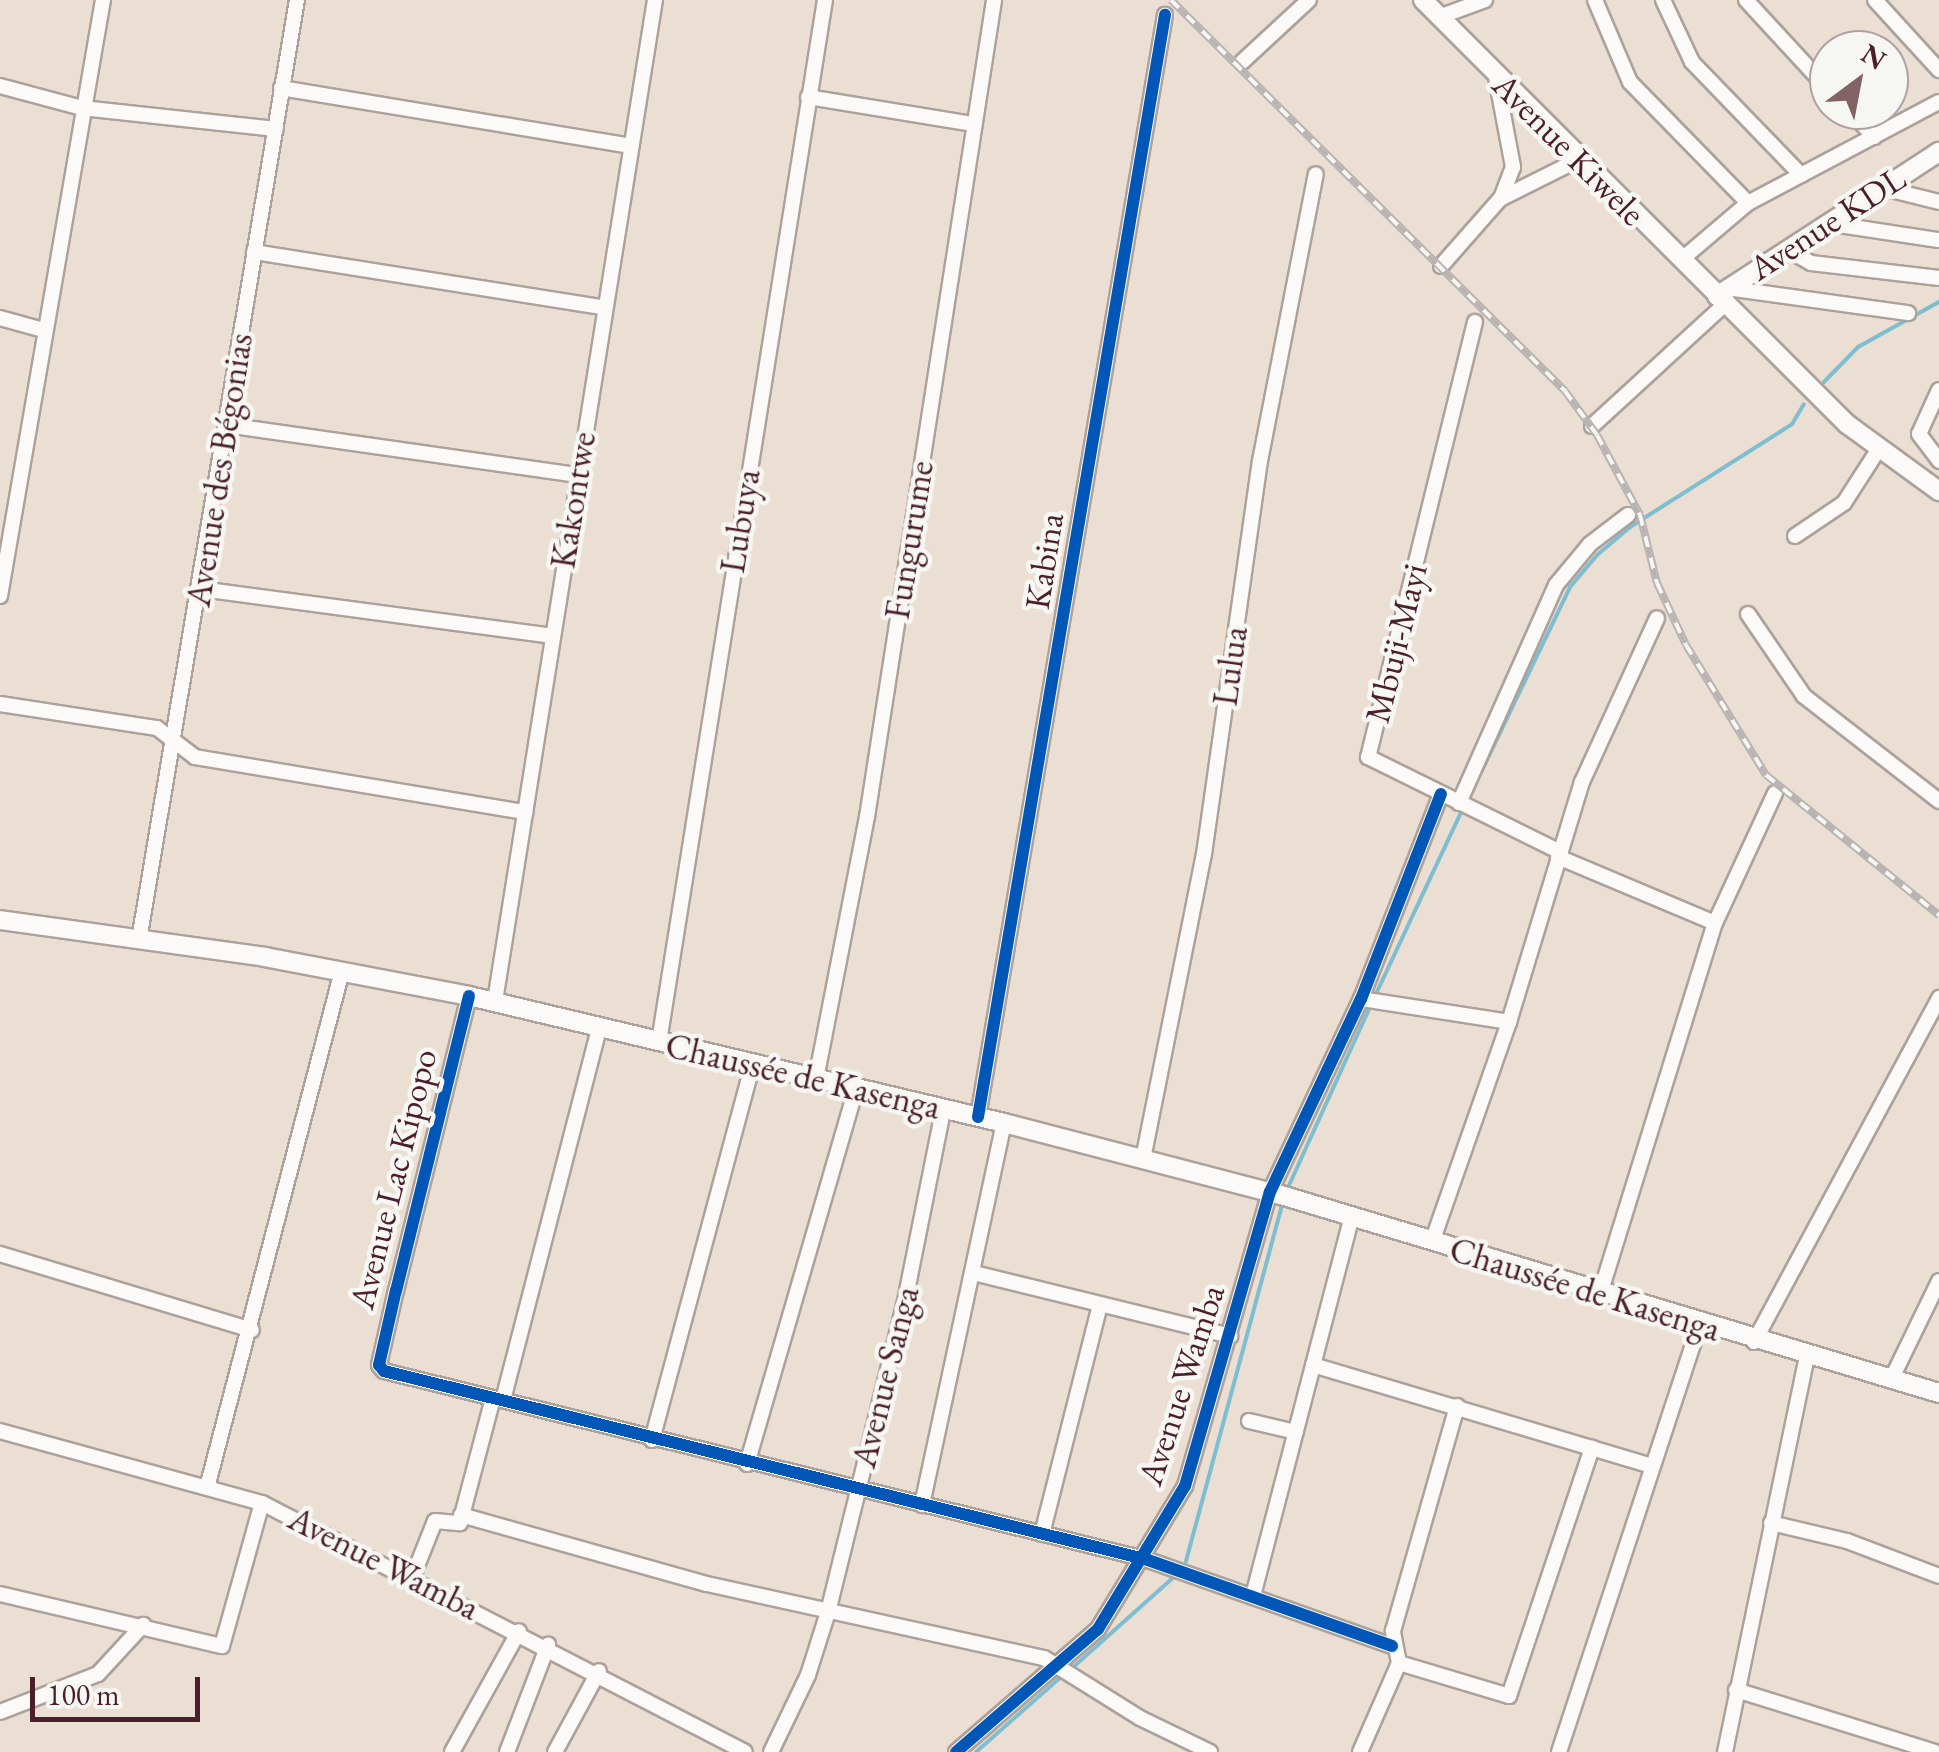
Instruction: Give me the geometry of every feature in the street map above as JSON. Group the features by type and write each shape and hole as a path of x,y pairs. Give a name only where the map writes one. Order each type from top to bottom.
{"main road":[{"name":"Avenue Kiwele","path":"1423,0 1578,160 1878,450 1939,491"},
{"name":"Avenue KDL","path":"1723,296 1786,248 1939,152"},
{"name":"Chaussée de Kasenga","path":"0,920 342,972 494,1001 1004,1123 1280,1195 1699,1326 1939,1394"}],"street":[{"path":"0,596 7,509 102,0"},
{"name":"Avenue des Bégonias","path":"139,940 297,0"},
{"name":"Kakontwe","path":"494,1001 655,0"},
{"name":"Lubuya","path":"659,1042 825,0"},
{"name":"Fungurume","path":"816,1079 867,818 994,0"},
{"path":"1242,62 1309,0"},
{"path":"1439,17 1485,0"},
{"path":"1595,0 1630,82 1748,204"},
{"path":"1662,0 1692,62 1801,174"},
{"path":"1746,0 1809,68"},
{"path":"1875,0 1939,70"},
{"name":"Kabina","path":"978,1117 1165,15"},
{"path":"1441,266 1500,198 1512,166 1496,77"},
{"path":"0,86 82,108 276,129"},
{"path":"281,88 631,146"},
{"path":"808,97 972,124"},
{"path":"1681,260 1748,204 1939,102"},
{"path":"1868,130 1874,136"},
{"path":"1500,198 1578,160"},
{"name":"Lulua","path":"1143,1159 1204,854 1260,460 1316,174"},
{"path":"1879,187 1939,202"},
{"path":"1825,223 1939,240"},
{"path":"1786,248 1811,263 1939,278"},
{"path":"254,252 603,308"},
{"path":"1592,426 1723,296 1908,313"},
{"path":"0,318 43,330"},
{"name":"Mbuji-Mayi","path":"1475,322 1369,753 1374,763 1559,854 1715,922"},
{"path":"1939,390 1919,434 1939,461"},
{"path":"226,425 576,475"},
{"path":"1795,536 1844,504 1878,450"},
{"path":"1460,803 1556,585 1590,544 1628,515"},
{"path":"201,589 552,636"},
{"path":"1748,614 1804,696 1939,801"},
{"path":"1432,1242 1509,1022 1559,854 1606,722 1658,618"},
{"path":"0,704 157,728 194,757 524,812"},
{"path":"1600,1294 1715,922 1775,793"},
{"name":"Avenue Wamba","path":"956,1752 1066,1669 1146,1558 1191,1472 1230,1336 1280,1195 1441,794"},
{"path":"208,1484 252,1330 342,972"},
{"name":"Avenue Lac Kipopo","path":"469,996 379,1365 387,1372 498,1399"},
{"path":"1361,998 1509,1022"},
{"path":"1754,1342 1939,998"},
{"path":"413,1576 435,1521 459,1524 498,1399 600,1026"},
{"path":"652,1440 753,1064"},
{"path":"747,1464 856,1090"},
{"name":"Avenue Sanga","path":"771,1752 808,1675 828,1612 904,1306 943,1110"},
{"path":"922,1505 1004,1123"},
{"path":"1254,1592 1352,1216"},
{"path":"0,1254 252,1330"},
{"path":"974,1273 1230,1336"},
{"path":"1891,1380 1939,1281"},
{"path":"1042,1534 1100,1304"},
{"path":"1560,1752 1649,1465 1699,1326"},
{"path":"1725,1752 1807,1356"},
{"path":"1312,1365 1649,1465"},
{"path":"498,1399 856,1492 1146,1558 1254,1592 1392,1646"},
{"path":"1360,1752 1399,1663 1392,1646 1457,1406"},
{"path":"1248,1421 1296,1432"},
{"name":"Avenue Wamba","path":"0,1431 208,1484 262,1502 548,1645 746,1752"},
{"path":"1399,1663 1509,1696 1592,1448"},
{"path":"0,1594 223,1645 262,1502"},
{"path":"462,1514 627,1564 1066,1669 1140,1718 1210,1752"},
{"path":"1770,1523 1848,1541 1939,1576"},
{"path":"0,1712 98,1674 142,1625"},
{"path":"452,1752 518,1631"},
{"path":"508,1752 548,1645"},
{"path":"555,1752 598,1672"},
{"path":"1736,1690 1936,1752"}],"waterway":[{"path":"1824,382 1858,347 1939,302"},
{"path":"1471,793 1570,587 1597,555 1630,527 1792,424 1804,404"},
{"path":"1375,996 1462,810"},
{"path":"1286,1192 1371,1005"},
{"path":"1186,1561 1283,1201"},
{"path":"1071,1669 1176,1575"},
{"path":"976,1752 1063,1675"}],"railway":[{"path":"1171,0 1565,391 1597,435 1640,515 1657,583 1686,645 1766,775 1939,915"}],"cycle path":[{"path":"978,1117 1165,15"},
{"path":"956,1752 1098,1629 1185,1486 1270,1192 1361,999 1441,794"},
{"path":"469,996 396,1290 379,1365 384,1371 1145,1559 1392,1646"}]}
